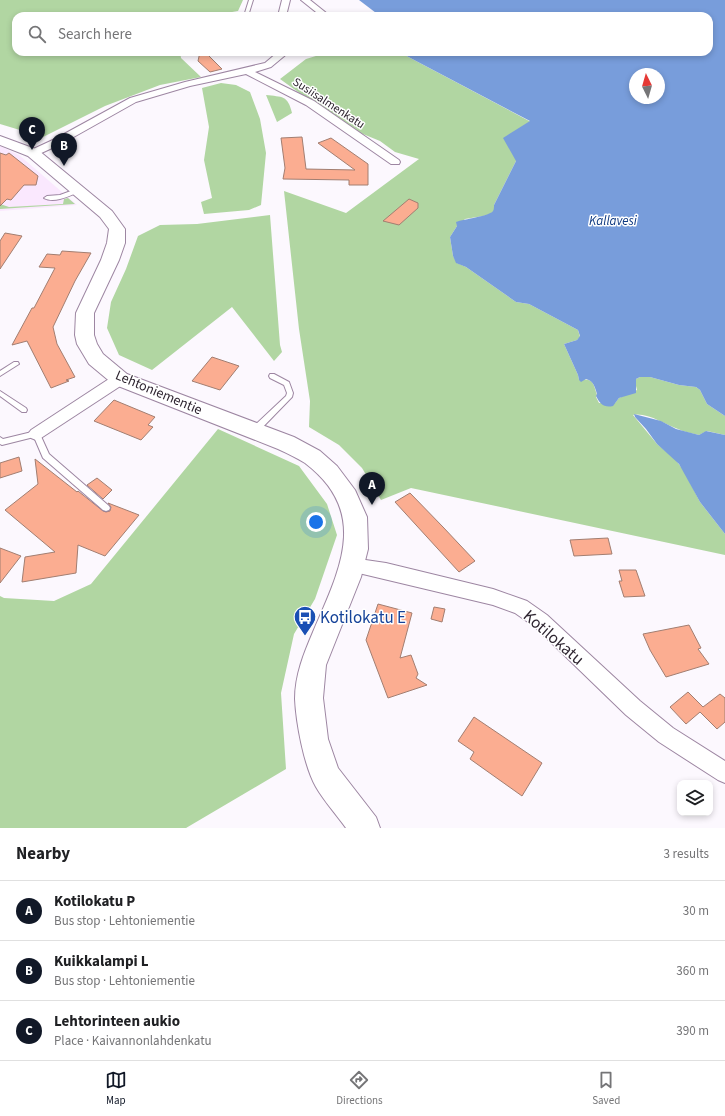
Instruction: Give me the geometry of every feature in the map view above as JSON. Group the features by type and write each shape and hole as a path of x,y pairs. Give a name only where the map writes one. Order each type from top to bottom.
{"street":[{"path":"283,12 286,0"},
{"path":"305,0 321,12"},
{"path":"33,153 59,141 133,100 188,84 268,65 279,56"},
{"name":"Susiisalmenkatu","path":"246,71 310,104 395,162"},
{"name":"Lehtoniementie","path":"0,140 33,153 106,214 117,229 116,243 85,314 85,335 91,354 102,367 120,379 286,442 312,457 329,472 347,496 355,517 356,549 349,577 313,665 309,698 314,739 326,776 365,828"},
{"path":"36,434 120,379"},
{"name":"Kotilokatu","path":"352,565 386,571 486,595 521,607 541,621 639,713 666,735 725,773"}],"lane":[{"path":"247,12 251,0"},
{"path":"47,198 61,197 78,190"},
{"path":"0,374 16,364"},
{"path":"255,430 289,397 290,393 287,384 272,376"},
{"path":"0,393 24,410"},
{"path":"0,440 2,442 36,434 46,456 106,508"}],"shaded area":[{"path":"0,146 19,155 77,205 0,211"}],"green space":[{"path":"0,0 243,0 238,11 232,12 12,12 12,56 181,56 201,77 160,85 105,106 43,137 0,124"},
{"path":"316,56 407,56 531,122 516,161 494,205 494,211 489,215 465,219 457,226 450,237 453,256 457,263 466,267 516,302 529,304 578,330 580,337 577,340 564,344 579,380 590,380 592,382 599,403 615,403 619,398 637,390 635,382 636,379 640,377 650,377 679,385 696,387 700,390 707,404 725,416 725,435 707,431 699,435 680,430 644,415 633,415 657,444 675,459 684,471 700,502 725,534 725,555 411,488 381,500 362,468 339,445 309,427 310,401 299,329 284,191 346,213 419,159 395,152 380,141 358,132 319,107 280,79 306,59"},
{"path":"221,83 236,85 250,92 260,119 266,153 261,205 249,210 204,214 201,202 212,198 204,160 209,127 202,88"},
{"path":"266,95 284,98 292,113 277,122"},
{"path":"68,198 75,204 0,209 0,204 9,207 63,204 64,199"},
{"path":"270,215 280,345 282,352 274,361 232,307 152,370 119,355 107,328 111,302 126,269 138,236 160,225 197,224"},
{"path":"218,429 299,466 327,504 337,535 315,599 294,634 281,693 286,769 186,828 0,828 0,596 4,598 54,601 91,584"}],"water":[{"name":"Kallavesi","path":"359,0 725,0 725,416 707,404 700,390 696,387 679,385 650,377 640,377 636,379 636,393 619,398 613,406 603,405 596,396 597,394 595,387 592,383 586,379 581,382 579,380 564,344 577,340 580,336 578,330 529,304 516,302 466,267 456,263 453,256 450,237 457,226 456,222 491,213 493,211 494,205 516,161 503,138 530,121 407,56 713,56 713,12 375,12"},
{"path":"634,414 661,421 676,429 699,435 706,431 725,435 725,534 700,502 679,464 657,444"}],"building":[{"path":"199,56 209,56 222,69 210,72 198,61"},
{"path":"302,137 306,169 355,170 318,143 331,138 368,164 368,185 349,185 349,180 283,179 285,168 281,138"},
{"path":"0,153 6,155 9,153 38,176 36,185 24,185 11,200 7,199 0,206"},
{"path":"409,199 418,203 418,208 399,225 383,221"},
{"path":"5,233 22,236 0,269 0,241"},
{"path":"62,251 91,253 75,281 53,327 57,344 75,377 51,388 27,341 12,345 55,268 39,267 47,254 60,255"},
{"path":"212,357 239,366 220,390 192,381"},
{"path":"114,400 155,417 148,425 153,427 141,440 94,421"},
{"path":"19,457 22,471 0,478 0,463"},
{"path":"35,459 103,511 110,511 111,507 108,503 139,515 105,556 78,545 76,573 22,582 25,557 55,552 5,510 38,484"},
{"path":"97,478 112,490 103,499 87,485"},
{"path":"410,493 475,561 459,572 395,502"},
{"path":"608,538 612,554 574,556 570,540"},
{"path":"0,548 21,556 0,583"},
{"path":"619,570 636,570 645,596 624,597 619,581 622,581"},
{"path":"378,604 412,613 400,658 411,655 418,674 416,678 427,685 388,698 366,640"},
{"path":"434,607 445,609 442,622 431,619"},
{"path":"689,625 701,648 698,649 709,664 666,677 650,650 643,634"},
{"path":"688,692 703,707 720,694 725,698 725,722 717,729 700,712 686,724 670,707"},
{"path":"474,717 542,763 522,796 470,759 474,752 458,741"}],"place":[{"name":"Lehtorinteen aukio","path":"32,150"},
{"name":"Kuikkalampi L","path":"64,166"},
{"name":"Kotilokatu P","path":"372,505"},
{"name":"Kotilokatu E","path":"305,636"}]}
